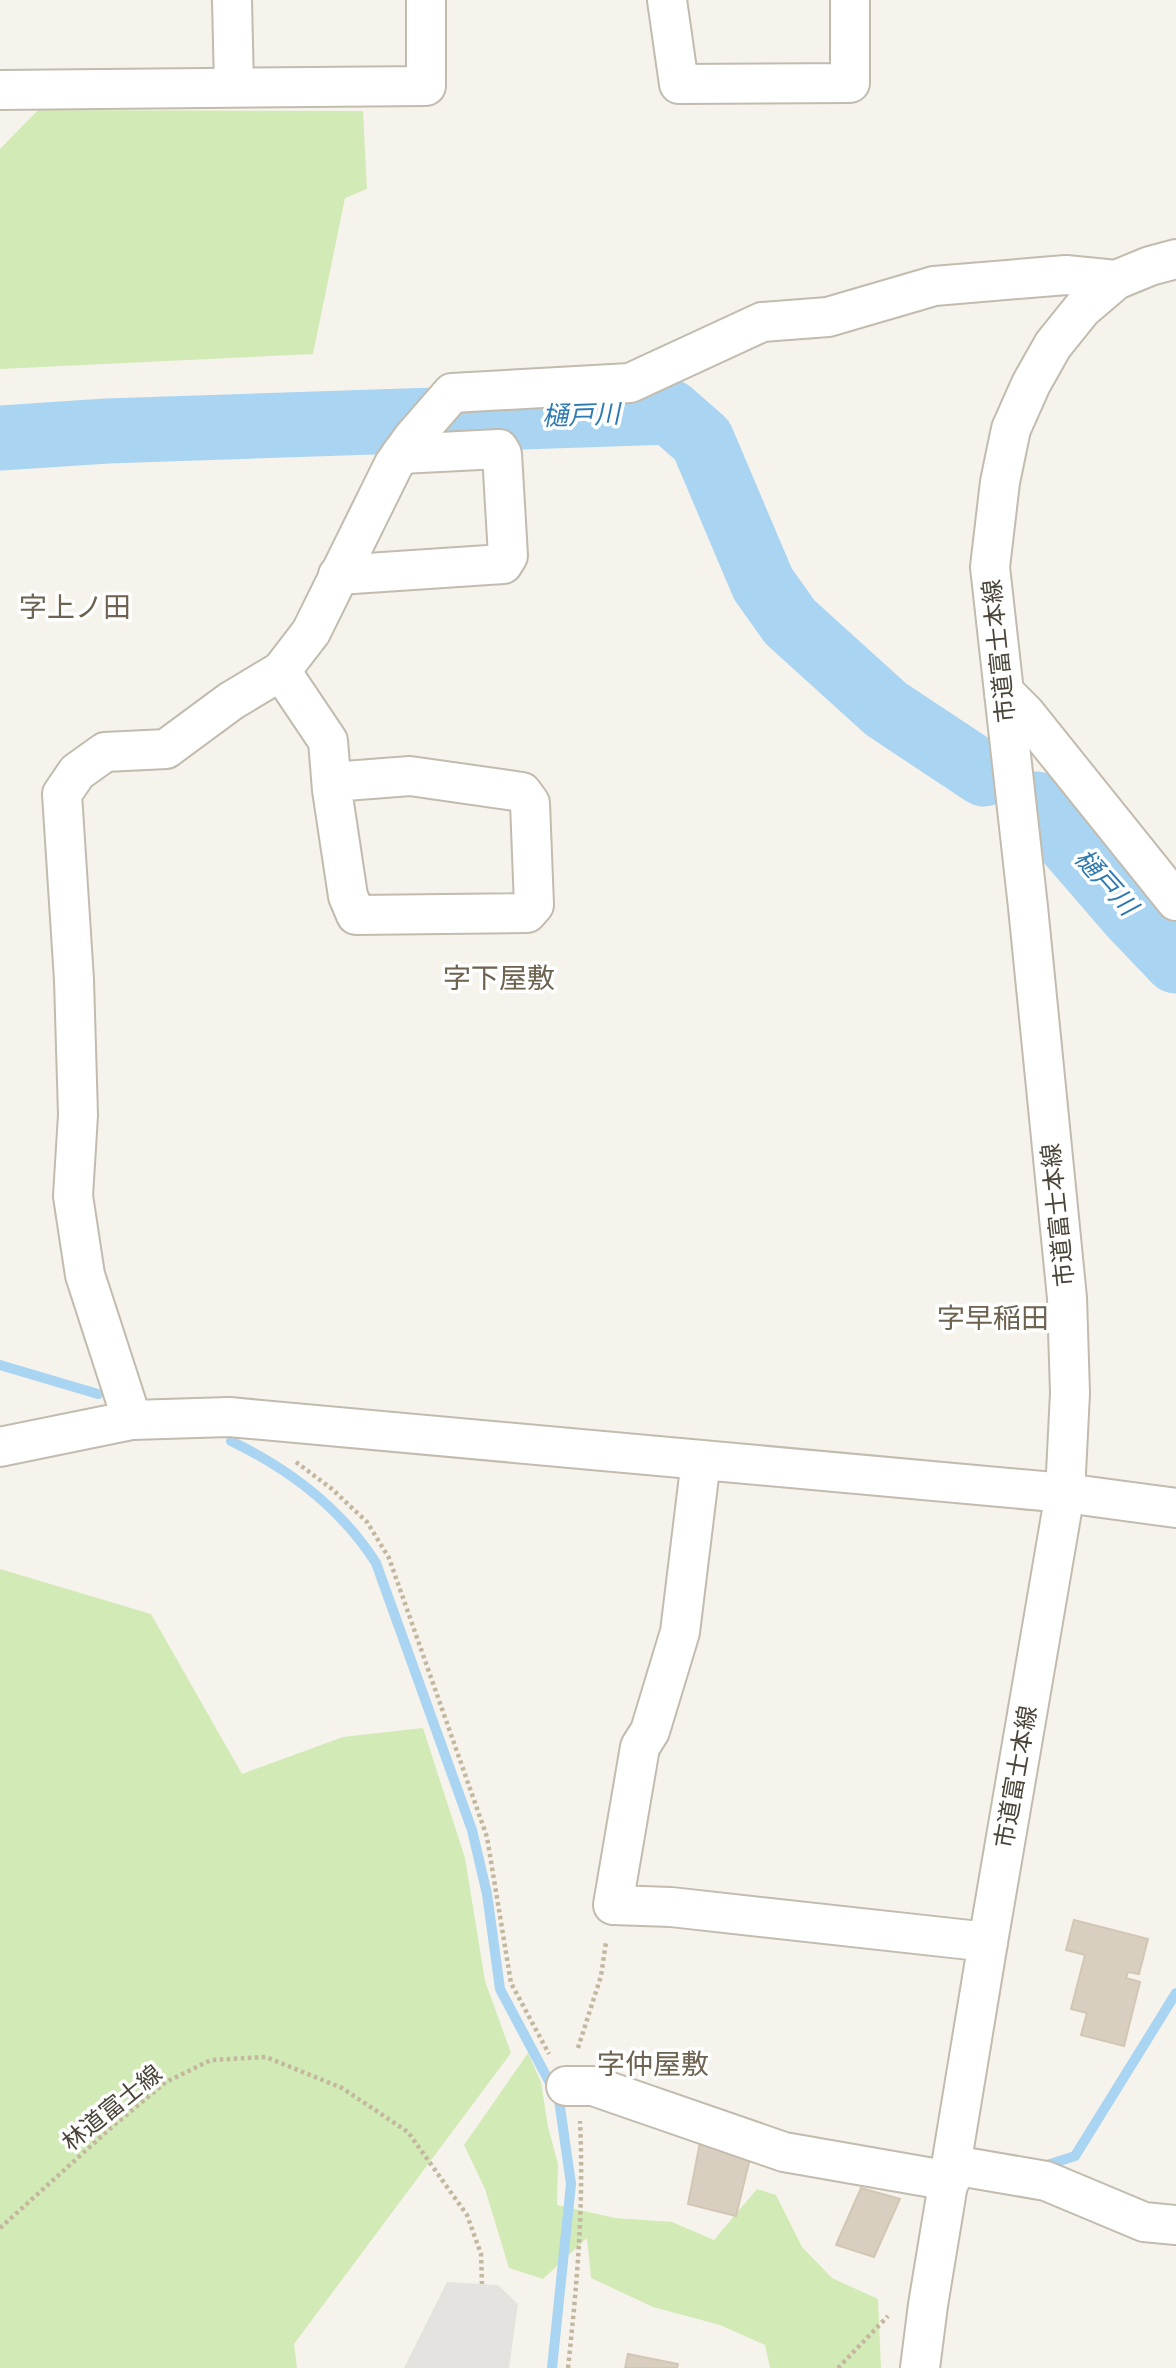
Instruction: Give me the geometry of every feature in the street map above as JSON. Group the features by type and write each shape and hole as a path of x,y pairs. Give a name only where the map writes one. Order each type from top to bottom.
{"street":[{"path":"232,0 234,87"},
{"path":"0,90 426,86 426,0"},
{"path":"667,0 678,84 850,83 850,0"},
{"name":"市道富士本線","path":"920,2368 988,1942 1065,1493 1070,1393 1067,1298 1028,907 990,567 1000,482 1011,429 1031,384 1053,345 1082,309 1116,280 1176,259"},
{"path":"132,1420 85,1275 73,1196 78,1088 62,794 77,772 105,752 166,749 231,701 281,671 311,632 394,464 452,393 630,383 762,322 828,317 933,286 1066,275 1116,280"},
{"path":"338,575 503,564 508,556 502,454 499,449 407,447"},
{"path":"281,671 328,741 332,782 348,896 356,915 527,912 534,905 530,803 522,792 410,775 332,782"},
{"path":"1004,692 1025,713 1176,901"},
{"path":"0,1447 132,1420 229,1417 1065,1493 1176,1508"},
{"path":"701,1460 680,1632 650,1731 640,1747 613,1905 671,1907 988,1942"},
{"path":"566,2086 593,2086 784,2152 951,2173 1046,2181 1144,2222 1176,2225"}],"path":[{"path":"281,1423 280,1450 332,1489 367,1522 389,1558 487,1837 511,1983 579,2109 583,2183 577,2284 568,2368"},
{"path":"566,2086 601,1976 613,1905"},
{"name":"林道富士線","path":"0,2228 166,2082 211,2060 266,2057 342,2088 408,2132 467,2215 481,2254 482,2284"},
{"path":"838,2368 894,2310 928,2305"}],"green space":[{"path":"38,110 363,111 367,189 345,198 313,354 0,369 0,149"},
{"path":"0,1569 151,1614 242,1774 343,1737 423,1728 465,1858 485,1981 511,2053 294,2344 297,2368 0,2368"},
{"path":"528,2053 541,2082 548,2127 558,2164 557,2205 615,2218 672,2222 714,2240 757,2189 776,2195 802,2247 832,2278 878,2299 881,2368 770,2368 765,2345 720,2325 653,2307 591,2278 587,2238 543,2279 509,2268 485,2189 464,2145"}],"shaded area":[{"path":"447,2282 498,2285 518,2304 509,2368 404,2368"}],"building":[{"path":"1074,1920 1148,1939 1139,1974 1128,1972 1126,1978 1140,1982 1124,2046 1081,2035 1087,2013 1071,2009 1085,1955 1066,1950"},
{"path":"702,2132 753,2146 736,2216 688,2204"},
{"path":"861,2188 900,2199 874,2257 836,2245"},
{"path":"628,2354 678,2364 677,2368 625,2368"}],"waterway":[{"name":"樋戸川","path":"0,438 107,431 670,412 702,440 763,584 790,622 886,709 984,774"},
{"name":"樋戸川","path":"1036,804 1132,915 1176,961"},
{"path":"0,1365 98,1394"},
{"path":"231,1441 273,1464 312,1492 347,1525 376,1563 472,1830 487,1894 500,1989 559,2100 571,2184 552,2368"},
{"path":"1047,2165 1075,2156 1176,1993"}],"district":[{"name":"字上ノ田","path":"75,607"},
{"name":"字下屋敷","path":"499,978"},
{"name":"字早稲田","path":"993,1318"},
{"name":"字仲屋敷","path":"653,2064"}]}
